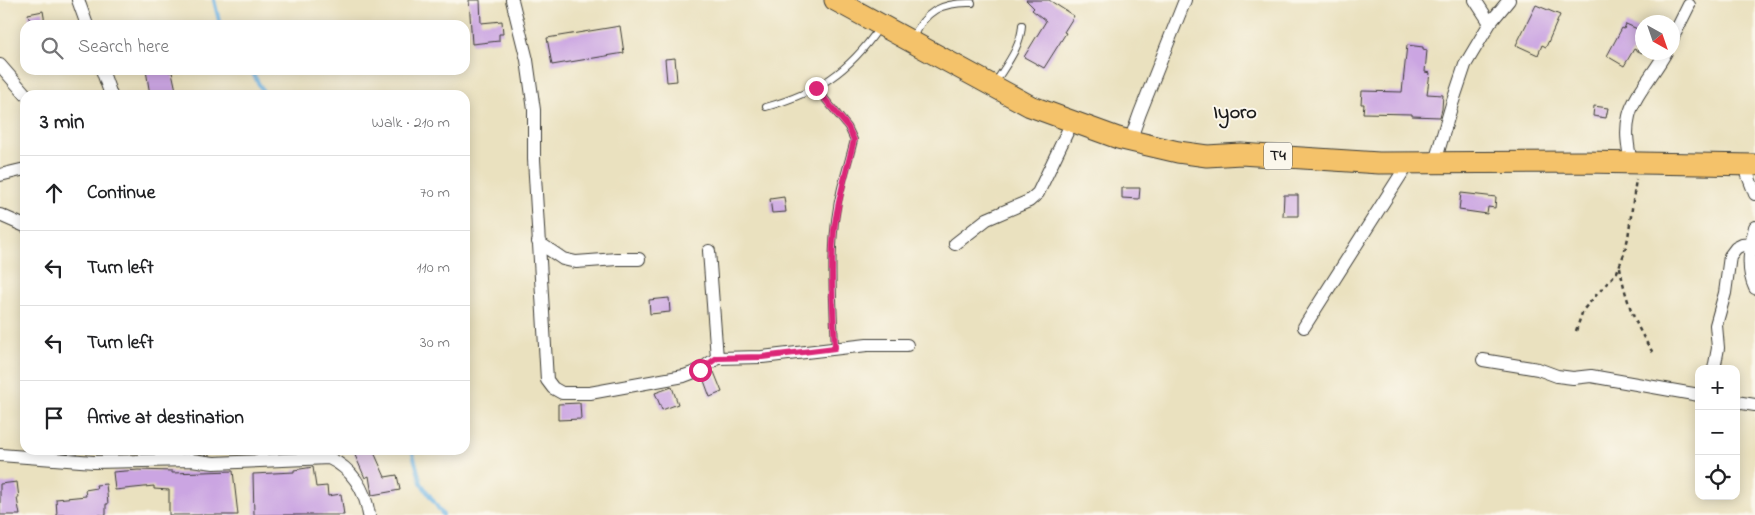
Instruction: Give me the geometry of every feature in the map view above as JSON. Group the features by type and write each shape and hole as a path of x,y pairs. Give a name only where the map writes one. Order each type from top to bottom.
{"highway":[{"name":"T4","path":"835,0 861,8 881,24 1030,106 1118,138 1178,152 1207,156 1241,154 1379,163 1750,165"}],"street":[{"path":"78,0 84,20"},
{"path":"512,0 527,60 534,110 534,159 547,380 553,388 562,393 590,393 625,388 684,376 700,370 717,358 762,357 867,345 907,345"},
{"path":"1130,141 1185,0"},
{"path":"1474,0 1490,23"},
{"path":"1436,162 1462,72 1490,23 1509,0"},
{"path":"1680,24 1690,5"},
{"path":"1634,163 1627,139 1629,115 1635,101 1662,60"},
{"path":"0,65 22,90"},
{"path":"104,75 110,90"},
{"path":"955,244 986,219 1024,203 1038,193 1072,122"},
{"path":"1304,327 1409,162"},
{"path":"1750,165 1755,194"},
{"path":"0,175 20,170"},
{"path":"0,215 20,224"},
{"path":"1755,227 1750,276 1755,288"},
{"path":"538,242 564,259 576,262 617,259 639,260"},
{"path":"1715,365 1718,348 1716,325 1725,293 1730,256 1736,248 1752,244"},
{"path":"709,251 717,358"},
{"path":"1483,360 1538,370 1558,376 1573,378 1591,376 1695,394"},
{"path":"1740,402 1755,404"},
{"path":"0,455 94,462 191,460 224,462 329,458 341,463 351,472 367,505 369,515"}],"lane":[{"path":"911,41 922,21 941,6 957,2 972,3"},
{"path":"766,107 791,100 832,78 854,59 870,41 881,24"},
{"path":"993,86 1016,49 1022,35 1022,26"},
{"path":"816,88 848,127 854,140 841,189 834,231 833,300 835,348"}],"path":[{"path":"1576,331 1583,310 1617,272 1620,266 1634,204 1634,163"},
{"path":"1620,266 1623,286 1629,305 1645,342 1654,354"}],"building":[{"path":"469,0 480,0 481,23 502,21 503,34 499,34 499,41 472,44"},
{"path":"1026,0 1049,0 1074,16 1064,32 1066,33 1044,68 1024,57 1046,21 1032,10 1034,8"},
{"path":"1536,5 1560,15 1546,47 1542,45 1538,55 1516,45"},
{"path":"43,11 44,20 30,20 28,14"},
{"path":"1626,24 1635,28 1635,50 1624,66 1607,56 1622,28 1624,29"},
{"path":"620,26 624,53 552,65 547,38"},
{"path":"1407,45 1423,47 1423,49 1427,50 1425,72 1430,73 1427,94 1443,95 1440,117 1412,116 1412,114 1363,113 1364,104 1361,104 1362,91 1402,92"},
{"path":"675,58 677,81 667,82 665,59"},
{"path":"147,75 173,75 176,90 149,90"},
{"path":"1594,106 1608,108 1606,118 1593,116"},
{"path":"1122,188 1140,188 1139,199 1122,198"},
{"path":"1461,193 1496,197 1495,208 1488,207 1487,214 1459,210"},
{"path":"1284,195 1298,195 1298,216 1283,216"},
{"path":"784,197 786,212 772,213 770,199"},
{"path":"669,298 670,312 650,314 649,300"},
{"path":"714,372 722,392 710,397 703,378"},
{"path":"672,387 678,404 662,410 655,393"},
{"path":"580,403 581,419 558,420 558,404"},
{"path":"355,455 375,455 385,477 397,475 400,490 372,495 369,476 365,478"},
{"path":"313,467 316,487 327,486 328,496 341,494 344,515 254,515 253,474 294,472 294,470"},
{"path":"138,470 172,471 172,473 233,471 238,515 169,515 169,490 154,489 154,486 115,490 113,472"},
{"path":"17,482 20,515 0,515 0,484"},
{"path":"106,484 108,504 106,504 106,515 57,515 56,499 86,496 85,490 97,488 96,485"}],"waterway":[{"path":"214,0 219,20"},
{"path":"254,75 262,90"},
{"path":"413,455 421,483 443,515"}],"district":[{"name":"Iyoro","path":"1235,113"}],"route":[{"path":"700,370 717,358 762,357 835,348 833,300 834,231 841,189 854,140 848,127 816,88"}]}
